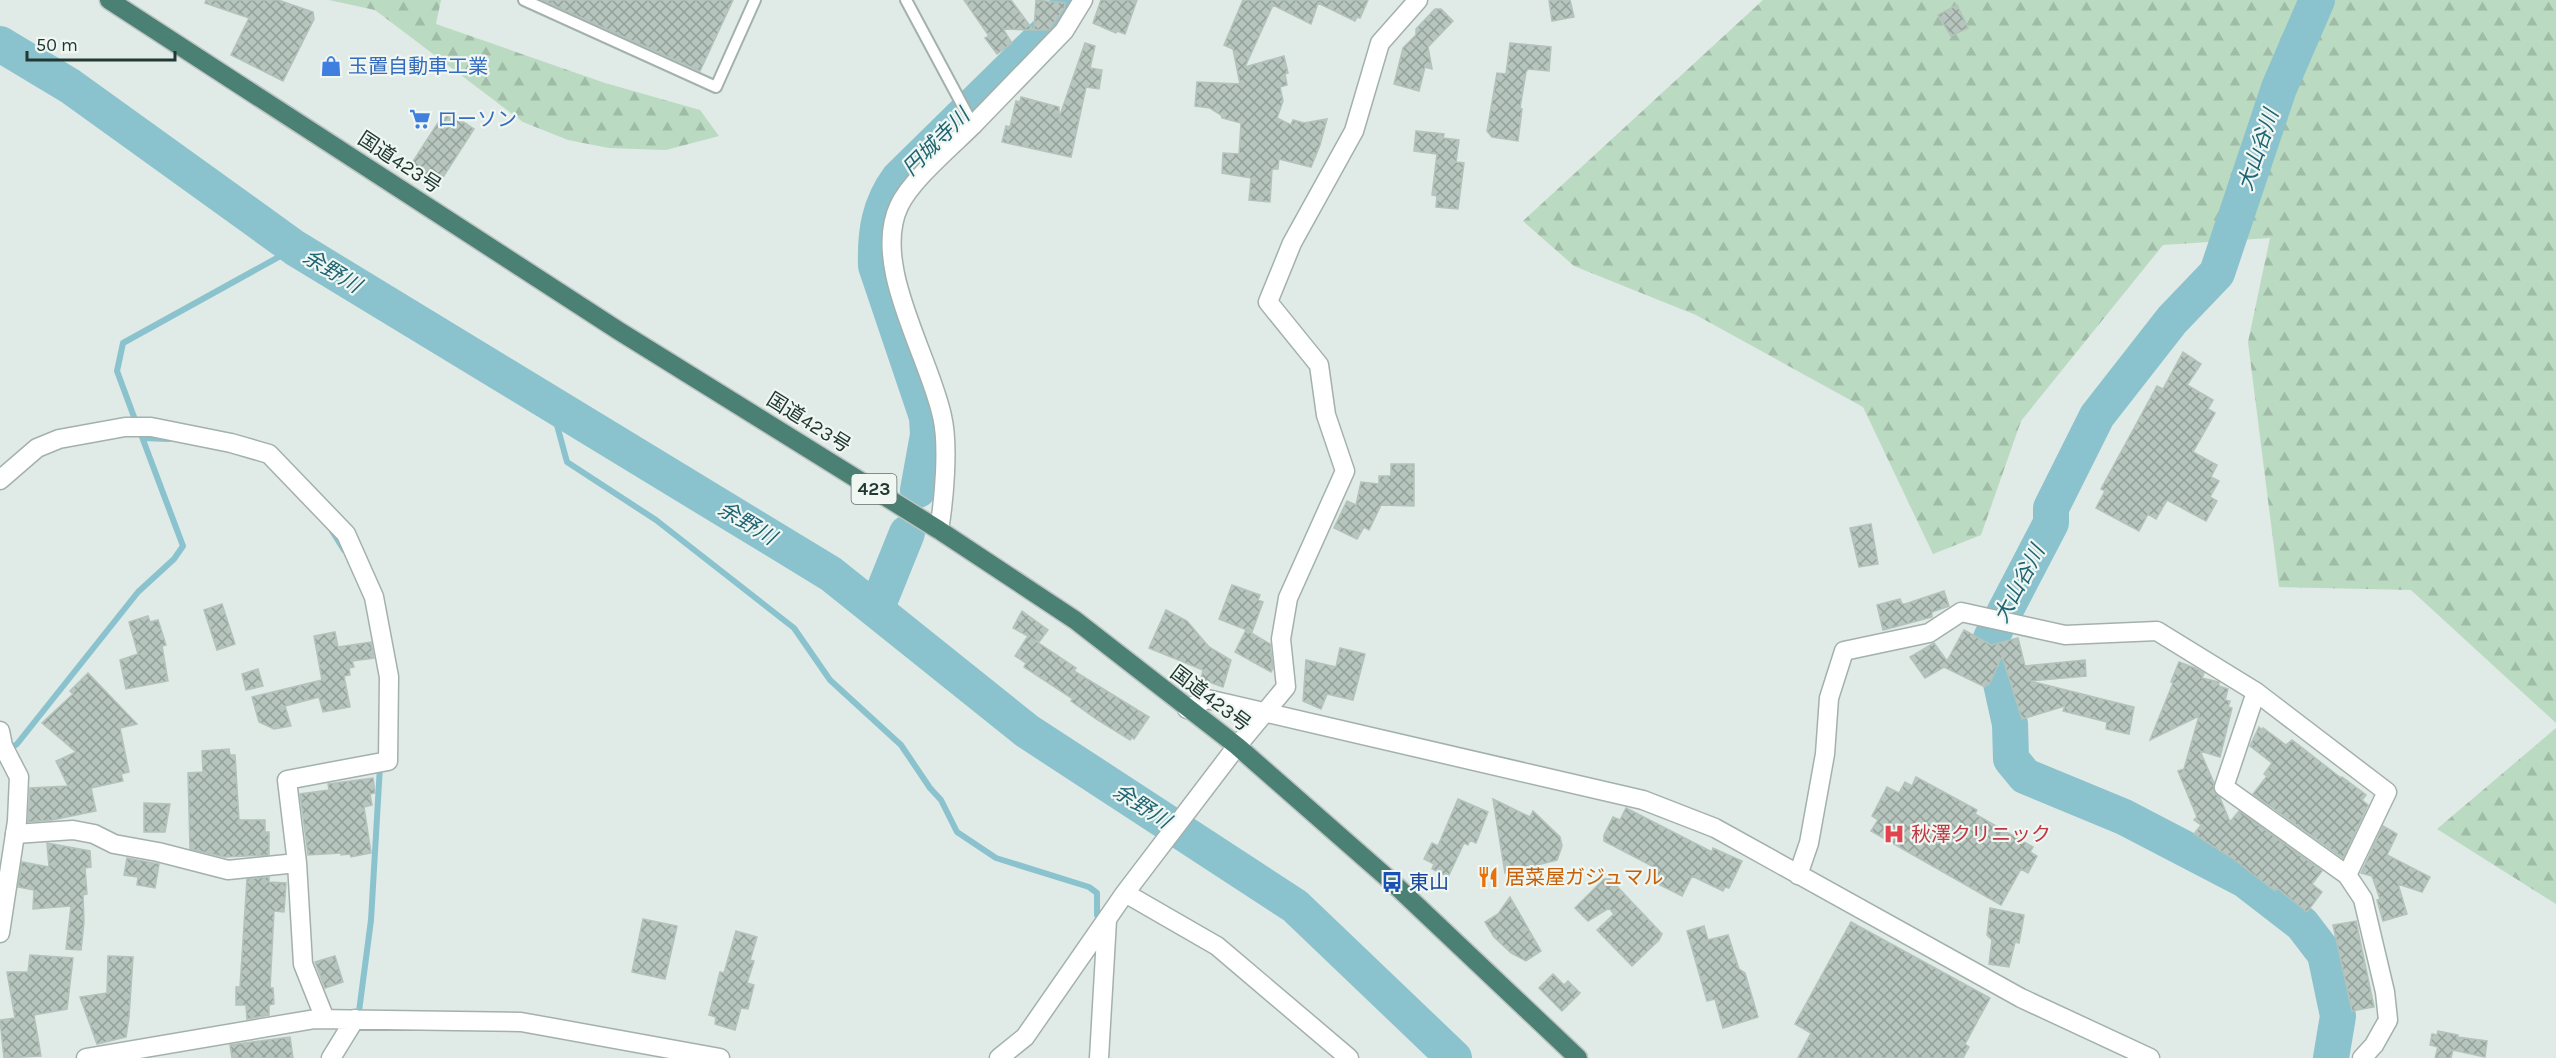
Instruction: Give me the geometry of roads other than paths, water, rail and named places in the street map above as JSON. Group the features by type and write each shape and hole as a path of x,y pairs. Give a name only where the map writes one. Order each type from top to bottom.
{"highway":[{"name":"国道423号","path":"109,0 620,331 939,530 1075,620 1237,746 1392,882 1578,1058"}],"street":[{"path":"939,530 944,501 943,417 894,274 890,237 893,221 900,203 914,184 1064,31 1083,0"},
{"path":"999,1058 1025,1037 1129,888 1237,746 1286,687 1281,639 1288,598 1345,471 1326,415 1319,365 1268,302 1292,243 1354,131 1380,42 1418,0"},
{"path":"0,480 37,448 59,439 125,428 151,427 231,443 269,454 346,534 375,597 389,677 388,762 287,780 297,863 303,964 325,1019"},
{"path":"1798,874 1809,843 1825,754 1830,698 1844,651 1929,633 1961,612 2064,635 2157,631 2256,692 2387,792 2347,875"},
{"path":"2256,692 2224,786 2347,875 2363,899 2385,992 2388,1020 2374,1045 2362,1058"},
{"path":"1187,709 1207,699 1643,800 1715,828 2021,998 2150,1058"},
{"path":"0,731 3,746 20,777 15,834 0,933"},
{"path":"15,834 73,830 94,834 114,844 158,852 228,870 297,863"},
{"path":"1129,888 1217,946 1349,1058"},
{"path":"1099,1058 1107,920"},
{"path":"86,1058 325,1019 521,1022 720,1058"},
{"path":"331,1058 355,1019"}],"lane":[{"path":"524,0 716,87 755,0"},
{"path":"906,0 973,125"}],"waterway":[{"name":"円城寺川","path":"918,490 928,435 927,417 876,266 876,242 883,209 899,178 1053,27 1072,0"},
{"name":"大山谷川","path":"2317,0 2279,88 2217,273 2172,320 2097,416 2051,508 2051,523 1991,638 2010,724 2011,759 2025,776 2124,817 2245,880 2302,924 2325,954 2338,1016 2331,1058"},
{"name":"余野川","path":"0,44 70,86 295,248 831,574 1027,731 1295,906 1454,1058"},
{"path":"137,425 117,371 123,343 295,248"},
{"path":"551,403 567,462 656,520 794,628 830,680 901,745 930,788 941,800 957,832 996,858 1089,887 1097,893 1097,915"},
{"path":"8,750 17,744 138,592 174,559 183,546 142,437"},
{"path":"143,438 169,439"},
{"path":"332,531 344,550"},
{"name":"円城寺川","path":"876,610 907,533"},
{"path":"358,1019 371,920 380,766"}],"place":[{"name":"玉置自動車工業","path":"331,66"},
{"name":"ローソン","path":"420,119"},
{"name":"秋澤クリニック","path":"1894,834"},
{"name":"居菜屋ガジュマル","path":"1488,877"},
{"name":"東山","path":"1392,882"}]}
